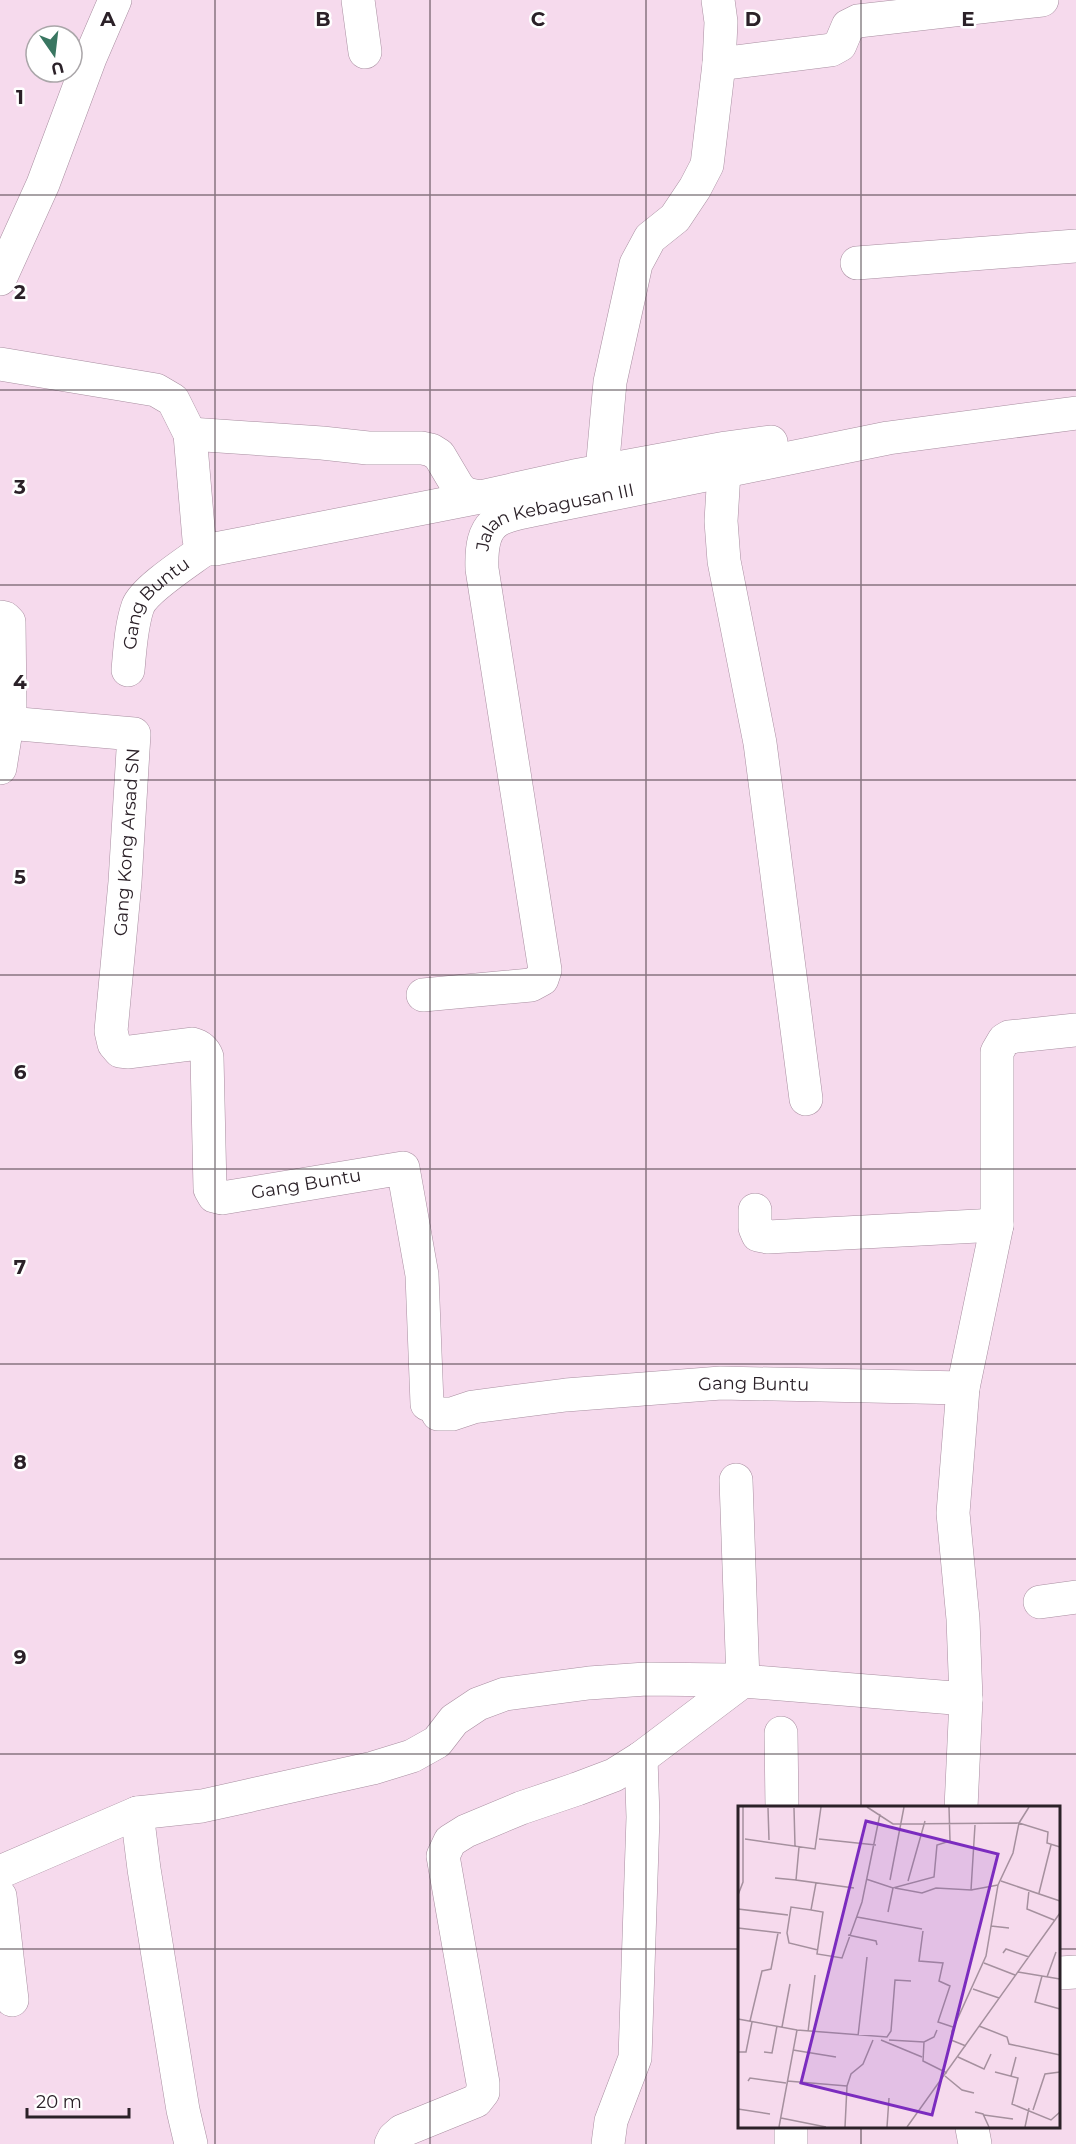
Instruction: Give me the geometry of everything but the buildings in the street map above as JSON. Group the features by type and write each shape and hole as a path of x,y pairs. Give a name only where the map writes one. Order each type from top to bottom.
{"street":[{"path":"0,279 43,184 90,58 115,0"},
{"path":"358,0 364,52"},
{"path":"602,471 610,382 636,264 650,238 675,218 707,165 719,64 721,22 718,0"},
{"path":"719,64 831,50 840,45 849,26 858,21 1042,0"},
{"path":"857,263 1076,246"},
{"path":"0,364 156,390 173,400 190,434 199,539 205,549 215,549 726,448 866,431 888,438"},
{"name":"Jalan Kebagusan III","path":"423,995 531,985 542,979 545,970 482,569 481,553 490,525 501,517 888,438 1076,414"},
{"path":"190,434 368,448 422,448 439,455 458,487 465,494 480,497"},
{"path":"724,472 721,521 724,561 760,742 806,1099"},
{"name":"Gang Buntu","path":"128,670 134,622 139,604 147,593 205,549"},
{"path":"0,617 9,622 10,699 0,768"},
{"name":"Gang Kong Arsad SN","path":"8,723 134,734 125,882 111,1031 114,1044"},
{"path":"961,1806 966,1700 963,1619 953,1513 963,1388 997,1225 997,1052 999,1045 1010,1037 1076,1029"},
{"name":"Gang Buntu","path":"114,1044 120,1051 129,1052 192,1044 201,1047 205,1052 207,1057 210,1189 214,1196 222,1198 403,1168 422,1275 433,1409 452,1414 473,1407 558,1396 721,1383 963,1388"},
{"path":"755,1210 755,1228 758,1235 768,1237 997,1225"},
{"path":"736,1480 736,1680"},
{"path":"1040,1602 1076,1597"},
{"path":"0,1872 137,1813 202,1806 373,1768 412,1756 437,1742 454,1720 478,1704 505,1694 590,1683 646,1679 736,1680 966,1700"},
{"path":"391,2144 402,2131 476,2101 483,2092 442,1856 450,1841 466,1831 520,1808 577,1790 614,1775 641,1758 736,1680"},
{"path":"781,1733 782,1806"},
{"path":"608,2144 611,2121 635,2058 643,1817 641,1758"},
{"path":"137,1813 183,2110 191,2144"},
{"path":"0,1896 12,2000"},
{"path":"1061,1973 1076,1972"},
{"path":"972,2129 975,2144"}]}
